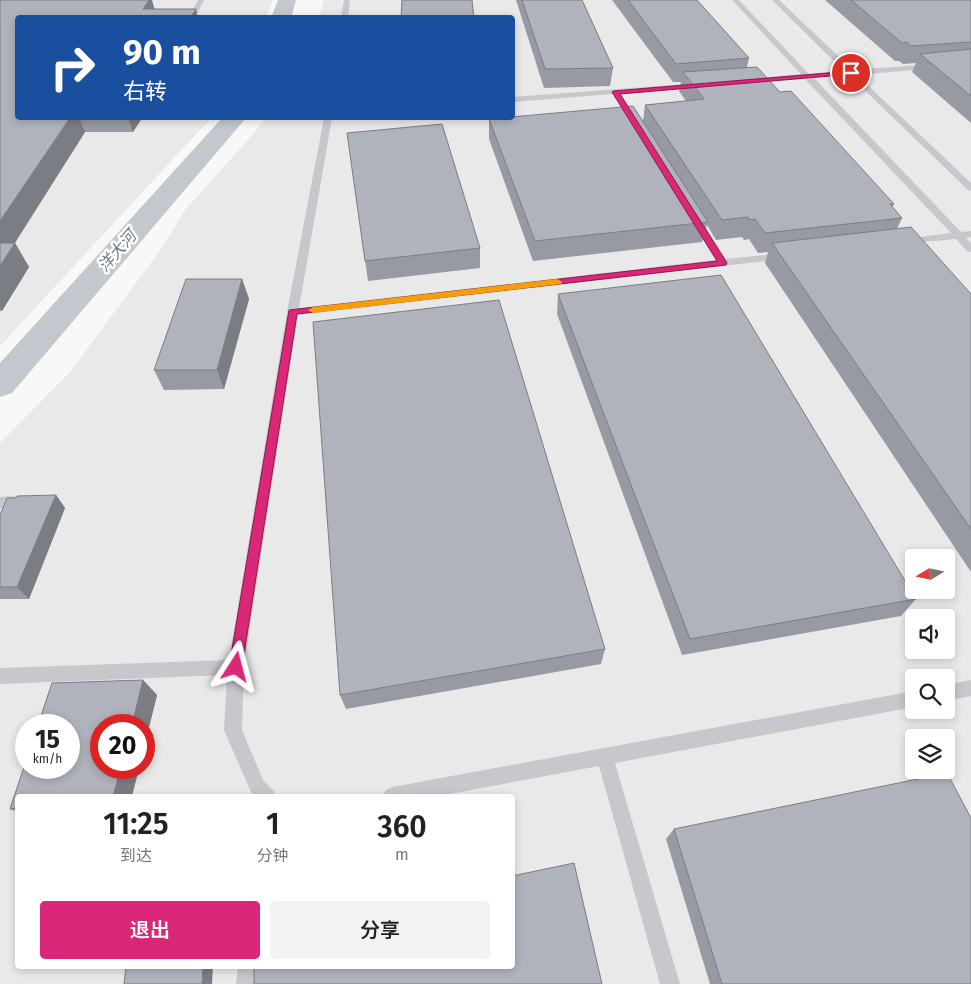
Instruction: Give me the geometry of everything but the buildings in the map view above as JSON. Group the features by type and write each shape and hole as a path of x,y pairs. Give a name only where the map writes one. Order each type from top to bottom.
{"lane":[{"path":"193,15 201,0"},
{"path":"344,15 347,0"},
{"path":"735,0 971,249"},
{"path":"775,0 971,188"},
{"path":"740,82 971,63"},
{"path":"515,100 712,84"},
{"path":"616,92 641,133"},
{"path":"265,794 257,786 233,730 236,667 293,312 328,120"},
{"path":"692,214 723,263"},
{"path":"890,244 971,234"},
{"path":"293,312 792,255"},
{"path":"0,503 13,502 0,533"},
{"path":"0,676 236,667"},
{"path":"955,691 971,688"},
{"path":"403,794 905,701"},
{"path":"604,757 670,984"},
{"path":"246,984 248,969"}],"shaded area":[{"path":"0,0 273,0 267,15 15,15 15,120 209,120 0,346"},
{"path":"324,0 971,0 971,984 0,984 0,443 70,372 161,249 185,210 264,120 515,120 515,15 320,15"}],"waterway":[{"name":"洋大河","path":"282,15 287,0"},
{"name":"洋大河","path":"0,385 232,120"}],"slow traffic":[{"path":"313,310 557,282"}],"route":[{"path":"236,667 293,312 723,263 616,92 851,73"}]}
